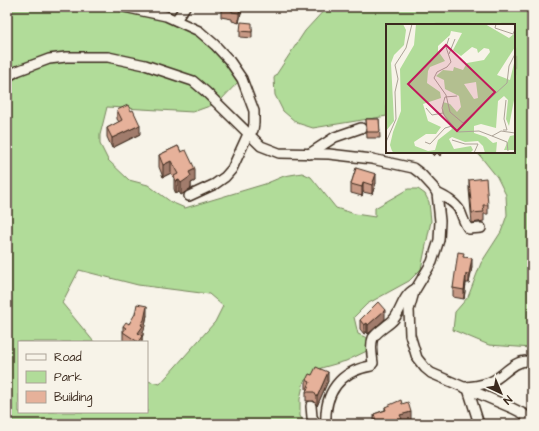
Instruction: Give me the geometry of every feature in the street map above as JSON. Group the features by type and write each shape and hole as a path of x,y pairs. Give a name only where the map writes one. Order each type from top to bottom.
{"street":[{"path":"124,7 166,16 198,31 215,45 229,60 242,79 254,111 253,130 248,134 232,169 225,177 203,190 189,196"},
{"path":"176,20 185,7"},
{"path":"7,77 17,71 49,59 66,57 108,57 144,65 193,81 261,146 279,153 329,154 372,159 413,168 428,180 437,193 440,221 439,240 432,262 417,288 408,310 410,335 417,358 428,371 524,414 530,424"},
{"path":"309,154 335,137 361,128"},
{"path":"437,193 447,198 456,206 460,211 466,227 469,229 481,228"},
{"path":"326,424 326,408 330,395 336,385 346,376 361,367 372,364 372,343 374,338 393,320 406,297 411,291 417,288"},
{"path":"466,388 494,381 517,363 527,361"},
{"path":"466,388 479,424"},
{"path":"310,406 312,417 316,424"}],"green space":[{"path":"7,7 109,7 189,25 240,80 218,103 193,112 107,107 100,135 100,144 108,160 129,180 148,185 171,202 185,208 265,184 284,176 302,173 311,177 336,208 355,214 375,217 375,208 408,189 418,189 425,194 429,202 431,221 421,269 409,281 367,304 354,317 358,334 376,342 371,349 346,361 321,368 304,381 300,399 300,416 305,424 7,424"},
{"path":"327,7 532,7 532,348 489,345 453,330 455,312 468,297 481,263 501,232 507,215 506,195 497,177 478,153 515,153 515,24 386,24 386,116 313,128 297,123 283,111 275,95 274,78 305,31"}],"building":[{"path":"221,7 240,7 239,13 232,12 232,10"},
{"path":"241,22 252,23 252,32 240,31"},
{"path":"128,105 131,111 133,110 140,125 112,138 107,128 122,120 117,110"},
{"path":"366,119 379,119 380,132 367,132"},
{"path":"178,146 181,152 186,150 195,169 189,172 191,176 181,183 179,180 176,181 174,176 178,174 171,161 163,165 159,155"},
{"path":"356,168 376,174 372,185 363,182 362,187 351,184"},
{"path":"486,178 488,205 483,205 484,212 472,213 469,180"},
{"path":"458,252 464,253 463,257 472,258 469,274 466,274 464,290 453,288"},
{"path":"378,302 385,310 368,325 367,323 364,325 360,320"},
{"path":"137,304 147,306 144,320 141,325 143,326 138,333 142,336 139,341 123,332 126,328 123,326 126,322 129,324 135,314"},
{"path":"532,355 532,368 529,366 531,363 527,360"},
{"path":"316,367 328,372 317,397 314,392 306,392 310,382 306,380 309,374 312,375"},
{"path":"401,400 402,404 408,402 411,412 400,415 402,419 387,424 377,424 374,414 386,410 385,407"}]}
